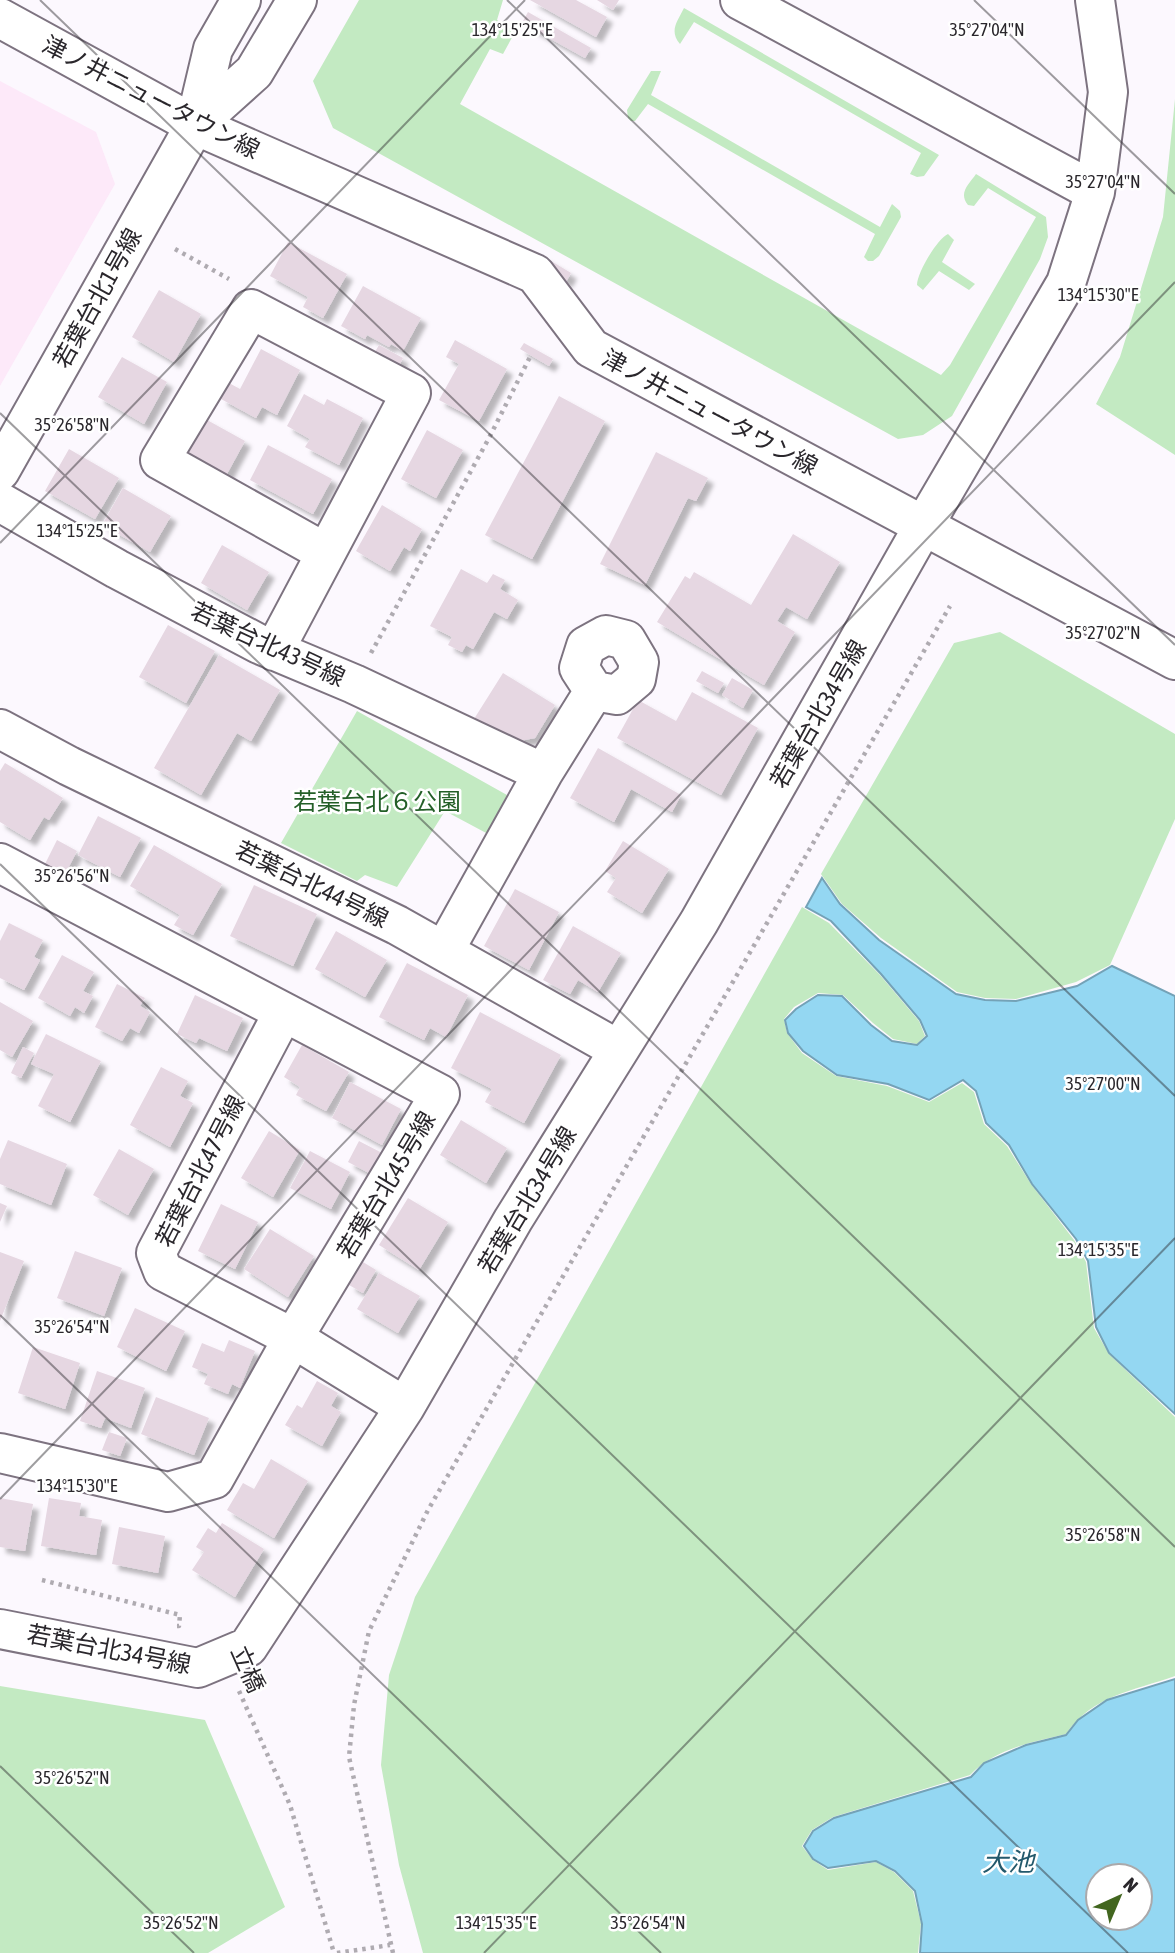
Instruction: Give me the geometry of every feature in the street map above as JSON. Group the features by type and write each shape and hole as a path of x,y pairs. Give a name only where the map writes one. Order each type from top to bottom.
{"street":[{"path":"195,125 213,49 241,0"},
{"path":"195,125 254,72 297,0"},
{"path":"740,0 1095,192"},
{"name":"若葉台北34号線","path":"0,1629 198,1668 248,1647 405,1407 513,1220 699,922 1066,284 1095,192 1108,92 1095,0"},
{"name":"津ノ井ニュータウン線","path":"0,18 195,125 535,274 591,348 1175,660"},
{"name":"若葉台北1号線","path":"0,471 195,125"},
{"path":"274,651 411,393 251,309 160,460 326,553"},
{"name":"若葉台北43号線","path":"0,502 117,569 274,651 354,684 543,773"},
{"path":"444,951 543,773 594,691"},
{"name":"若葉台北44号線","path":"0,729 69,766 397,925 619,1049"},
{"name":"若葉台北45号線","path":"0,863 440,1094 293,1338 214,1479 168,1492 0,1453"},
{"name":"若葉台北47号線","path":"284,1013 156,1253 163,1271 293,1338 405,1407"}],"path":[{"path":"175,249 260,297 251,309"},
{"path":"354,684 489,438 531,355"},
{"path":"393,1953 349,1757 354,1705 369,1630 428,1510 950,607"},
{"path":"42,1580 180,1615 179,1626 167,1623"},
{"name":"立橋","path":"236,1684 290,1805 335,1953"},
{"path":"335,1953 390,1945"}],"shaded area":[{"path":"0,81 96,132 115,184 0,386"}],"green space":[{"path":"359,0 503,0 497,20 515,32 503,54 490,49 460,104 941,375 950,365 1036,217 988,188 974,206 968,205 964,193 976,174 1046,217 1048,237 1040,259 952,416 923,435 898,439 333,128 313,81"},
{"path":"684,8 939,155 924,176 910,174 921,153 694,22 680,44 675,31"},
{"path":"651,71 661,71 651,95 880,227 892,204 900,211 901,217 879,256 873,261 864,257 875,234 648,104 635,121 631,121 627,110"},
{"path":"1175,99 1175,455 1096,404 1120,357 1163,217"},
{"path":"948,234 954,240 942,262 975,284 969,290 939,271 923,290 917,285 920,273 933,249"},
{"path":"1000,632 1175,734 1175,819 1110,965 1076,982 1016,999 985,998 957,992 881,938 842,904 821,874 954,643"},
{"name":"若葉台北６公園","path":"357,711 507,795 488,834 445,811 397,887 365,875 357,881 281,843"},
{"path":"802,907 829,923 880,975 919,1021 925,1036 917,1044 893,1039 843,995 818,993 794,1007 784,1019 787,1033 802,1053 836,1076 887,1086 929,1102 962,1083 974,1092 984,1124 1007,1146 1031,1184 1074,1240 1086,1262 1094,1328 1109,1354 1175,1417 1175,1676 1101,1702 1077,1721 1066,1734 1002,1753 970,1775 833,1817 812,1830 802,1846 813,1860 828,1870 876,1862 894,1872 913,1891 921,1923 918,1953 423,1953 399,1865 381,1765 389,1675 415,1597"},
{"path":"0,1686 205,1720 285,1907 208,1953 0,1953"}],"water":[{"path":"822,878 840,904 879,940 956,994 985,1000 1016,1001 1077,986 1112,966 1175,996 1175,1414 1109,1353 1096,1327 1088,1261 1076,1239 1032,1184 1009,1145 986,1123 976,1091 963,1080 929,1100 888,1084 837,1075 803,1051 788,1033 785,1020 796,1009 818,995 842,996 871,1025 892,1041 917,1045 927,1036 920,1020 881,974 831,921 806,907"},
{"name":"大池","path":"1175,1679 1175,1953 920,1953 922,1924 915,1891 895,1871 876,1861 828,1868 813,1859 804,1846 813,1831 834,1818 971,1777 984,1763 1026,1745 1066,1735 1078,1720 1107,1700"}],"building":[{"path":"530,0 576,0 607,17 596,37"},
{"path":"597,0 619,0 613,10"},
{"path":"528,12 591,48 585,58 522,23"},
{"path":"288,242 347,274 323,318 303,307 308,297 270,276"},
{"path":"543,256 571,273 566,282 538,265"},
{"path":"363,286 421,318 403,351 367,335 365,339 341,326"},
{"path":"159,290 201,314 174,362 132,337"},
{"path":"455,340 507,369 479,421 439,400 459,364 446,357"},
{"path":"524,343 553,359 549,366 520,349"},
{"path":"379,345 403,358 390,382 365,369"},
{"path":"261,349 300,370 277,415 262,407 256,418 221,399 229,383 240,389"},
{"path":"122,357 167,382 144,424 98,397"},
{"path":"304,394 324,405 327,399 363,418 339,465 305,447 310,439 287,426"},
{"path":"559,396 605,421 532,559 485,535"},
{"path":"198,415 245,441 222,483 175,459"},
{"path":"427,430 463,450 436,498 401,479"},
{"path":"268,445 332,479 313,514 250,480"},
{"path":"69,449 119,478 95,519 45,491"},
{"path":"656,452 708,478 696,501 688,498 645,585 600,564"},
{"path":"123,488 171,516 150,552 102,525"},
{"path":"382,505 422,529 410,551 404,547 390,571 356,551"},
{"path":"793,534 840,562 807,619 786,607 777,621 795,632 764,685 657,622 685,576 690,579 694,572 751,605"},
{"path":"222,545 269,572 247,610 201,583"},
{"path":"461,569 487,583 493,574 505,580 500,589 518,600 507,619 494,612 473,649 466,645 462,652 448,645 452,637 430,626"},
{"path":"168,625 215,651 186,703 139,677"},
{"path":"219,655 280,690 251,741 237,733 201,795 154,768"},
{"path":"702,671 724,683 718,693 696,681"},
{"path":"503,673 555,705 535,738 514,742 474,719"},
{"path":"732,678 753,690 743,708 722,695"},
{"path":"692,692 758,728 721,795 617,738 638,700 676,721"},
{"path":"598,748 681,795 672,812 631,789 614,822 570,798"},
{"path":"5,763 63,798 49,820 44,817 30,840 0,822 0,771"},
{"path":"98,816 141,838 120,877 78,855"},
{"path":"57,840 77,851 64,876 44,866"},
{"path":"623,841 669,869 642,913 607,892 616,878 605,871"},
{"path":"154,845 222,884 193,935 174,925 180,915 130,886"},
{"path":"254,885 317,914 293,966 230,936"},
{"path":"515,889 559,912 529,970 484,946"},
{"path":"9,923 43,940 34,957 40,960 24,990 0,978 0,941"},
{"path":"573,926 621,953 598,992 578,980 570,994 543,980"},
{"path":"336,931 387,960 365,997 315,969"},
{"path":"62,955 94,972 83,991 93,996 84,1013 75,1007 70,1016 38,998"},
{"path":"407,963 468,995 446,1037 430,1028 424,1040 379,1017"},
{"path":"117,984 145,998 140,1006 150,1012 139,1033 130,1028 122,1041 95,1027"},
{"path":"195,995 243,1018 227,1051 199,1038 196,1043 177,1034"},
{"path":"0,1002 33,1021 12,1057 0,1050"},
{"path":"480,1012 561,1055 524,1123 485,1102 492,1089 451,1068"},
{"path":"46,1034 101,1061 70,1122 38,1106 54,1074 31,1064"},
{"path":"302,1045 349,1072 326,1111 296,1095 300,1087 284,1077"},
{"path":"23,1047 34,1053 21,1078 11,1073"},
{"path":"161,1067 188,1081 180,1096 193,1103 170,1147 130,1125"},
{"path":"350,1082 401,1109 382,1145 332,1118"},
{"path":"461,1120 507,1148 486,1183 440,1155"},
{"path":"269,1131 300,1150 273,1197 241,1178"},
{"path":"8,1140 67,1164 51,1205 0,1184 0,1159"},
{"path":"359,1141 384,1154 373,1175 348,1162"},
{"path":"119,1149 154,1169 128,1215 93,1195"},
{"path":"310,1151 350,1172 331,1209 290,1188"},
{"path":"408,1198 448,1222 419,1270 379,1245"},
{"path":"0,1203 7,1206 0,1222"},
{"path":"221,1204 258,1222 235,1269 198,1251"},
{"path":"270,1229 314,1256 288,1297 244,1269"},
{"path":"75,1251 122,1268 104,1316 57,1298"},
{"path":"0,1252 24,1261 0,1321"},
{"path":"363,1262 376,1270 363,1293 349,1285"},
{"path":"379,1273 420,1296 398,1333 357,1309"},
{"path":"135,1308 185,1331 166,1371 117,1347"},
{"path":"229,1340 255,1351 240,1388 232,1384 228,1394 204,1384 208,1374 192,1367 202,1343 224,1352"},
{"path":"33,1347 80,1363 65,1409 18,1393"},
{"path":"97,1371 145,1388 131,1428 105,1418 101,1428 80,1421"},
{"path":"317,1381 338,1393 331,1406 341,1412 322,1446 285,1425 297,1405 302,1408"},
{"path":"156,1397 209,1418 194,1455 141,1434"},
{"path":"109,1432 127,1438 120,1456 102,1450"},
{"path":"271,1459 308,1481 274,1538 227,1510 243,1483 254,1489"},
{"path":"0,1498 33,1504 25,1551 0,1547"},
{"path":"49,1498 81,1503 79,1516 102,1520 96,1555 41,1546"},
{"path":"222,1523 264,1549 235,1597 192,1570 204,1552 196,1547 208,1528 216,1533"},
{"path":"119,1527 165,1536 158,1573 112,1564"}]}
